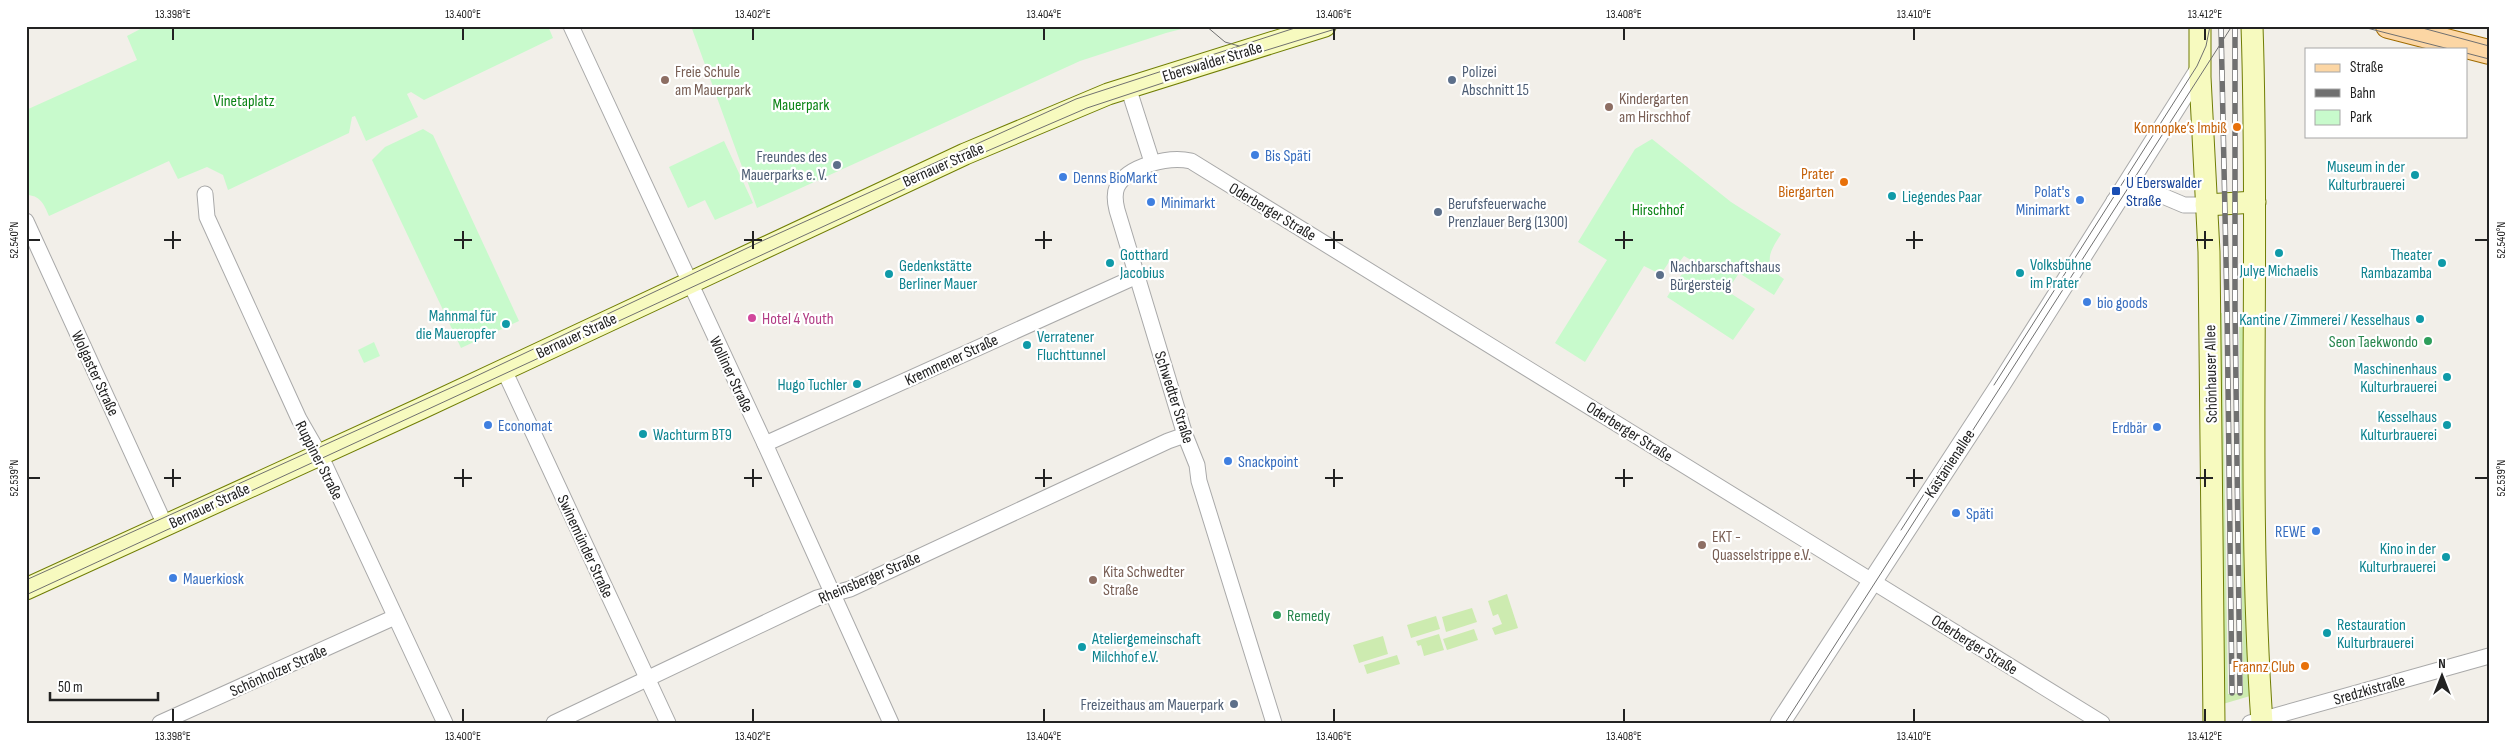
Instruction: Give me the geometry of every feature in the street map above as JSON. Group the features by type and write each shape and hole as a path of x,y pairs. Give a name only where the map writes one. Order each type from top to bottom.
{"main road":[{"name":"Eberswalder Straße","path":"1128,87 1325,26"},
{"name":"Schönhauser Allee","path":"2200,26 2206,205 2214,723"},
{"path":"2252,26 2255,571 2258,722"},
{"path":"2388,26 2488,53"},
{"name":"Bernauer Straße","path":"26,589 504,370 965,154 1085,102 1128,87"},
{"path":"2206,205 2254,202"}],"street":[{"name":"Wolliner Straße","path":"571,26 765,444 891,723"},
{"name":"Kastanienallee","path":"1780,723 2001,384 2114,201 2200,69"},
{"path":"1128,87 1152,162"},
{"name":"Oderberger Straße","path":"1152,162 1180,159 1191,162 1873,580 2102,723"},
{"name":"Schwedter Straße","path":"1152,162 1124,178 1117,187 1114,199 1185,435 1195,459 1199,481 1274,723"},
{"path":"2114,201 2147,193 2158,194 2184,204 2206,205"},
{"name":"Ruppiner Straße","path":"205,194 207,217 299,419 319,455 445,723"},
{"name":"Wolgaster Straße","path":"26,221 165,525"},
{"name":"Kremmener Straße","path":"765,444 1137,276"},
{"name":"Swinemünder Straße","path":"504,370 668,723"},
{"name":"Rheinsberger Straße","path":"554,723 817,598 850,588 1168,441 1185,435"},
{"name":"Schönholzer Straße","path":"160,723 395,617"},
{"name":"Sredzkistraße","path":"2258,722 2489,656"}],"green space":[{"name":"Vinetaplatz","path":"146,26 548,26 553,38 424,100 411,92 407,94 418,117 366,141 355,116 352,117 349,133 228,190 223,175 207,167 178,179 169,161 49,216 38,198 26,195 26,110 137,60 127,36"},
{"name":"Mauerpark","path":"691,26 1193,26 1080,61 757,208"},
{"path":"423,129 433,135 519,321 461,348 372,160 385,147"},
{"name":"Hirschhof","path":"1652,139 1731,202 1781,234 1773,247 1770,263 1777,274 1784,279 1774,295 1739,273 1727,291 1755,309 1733,340 1667,297 1691,260 1684,256 1680,261 1675,258 1671,259 1663,271 1656,272 1644,266 1585,362 1555,343 1607,260 1578,242 1635,149"},
{"path":"724,141 753,203 715,220 705,200 688,208 669,167"},
{"path":"2216,313 2222,313 2228,694 2243,693 2239,313 2244,314 2250,696 2223,704"},
{"path":"374,342 380,356 364,363 358,350"},
{"path":"1507,594 1518,628 1495,635 1492,628 1502,624 1498,614 1493,616 1488,601"},
{"path":"1472,608 1477,622 1446,632 1442,617"},
{"path":"1436,616 1440,629 1411,638 1407,625"},
{"path":"1474,629 1478,640 1447,650 1443,639"},
{"path":"1439,634 1444,650 1424,656 1421,645 1418,646 1416,641"},
{"path":"1383,636 1388,654 1359,663 1353,645"},
{"path":"1397,655 1400,664 1367,674 1364,665"}],"tram line":[{"path":"1206,26 1225,42 1239,46"},
{"path":"26,580 468,380 762,241 1076,99 1301,26"},
{"path":"26,595 978,155 1087,108 1345,26"},
{"path":"1994,385 2197,66 2206,46 2210,26"},
{"path":"1785,723 2232,26"},
{"path":"2359,26 2445,48"},
{"path":"2415,26 2489,46"},
{"path":"2468,54 2489,59"},
{"path":"1901,530 1944,463"}],"railway":[{"path":"2221,26 2232,693"},
{"path":"2235,26 2235,307 2240,693"}],"place":[{"name":"Freie Schule am Mauerpark","path":"665,80"},
{"name":"Polizei Abschnitt 15","path":"1452,80"},
{"name":"Kindergarten am Hirschhof","path":"1609,107"},
{"name":"Konnopke’s Imbiß","path":"2237,127"},
{"name":"Bis Späti","path":"1255,155"},
{"name":"Freundes des Mauerparks e. V.","path":"837,165"},
{"name":"Museum in der Kulturbrauerei","path":"2415,175"},
{"name":"Denns BioMarkt","path":"1063,177"},
{"name":"Prater Biergarten","path":"1844,182"},
{"name":"U Eberswalder Straße","path":"2116,191"},
{"name":"Liegendes Paar","path":"1892,196"},
{"name":"Polat's Minimarkt","path":"2080,200"},
{"name":"Minimarkt","path":"1151,202"},
{"name":"Berufsfeuerwache Prenzlauer Berg (1300)","path":"1438,212"},
{"name":"Julye Michaelis","path":"2279,253"},
{"name":"Gotthard Jacobius","path":"1110,263"},
{"name":"Theater Rambazamba","path":"2442,263"},
{"name":"Volksbühne im Prater","path":"2020,273"},
{"name":"Gedenkstätte Berliner Mauer","path":"889,274"},
{"name":"Nachbarschaftshaus Bürgersteig","path":"1660,275"},
{"name":"bio goods","path":"2087,302"},
{"name":"Hotel 4 Youth","path":"752,318"},
{"name":"Kantine / Zimmerei / Kesselhaus","path":"2420,319"},
{"name":"Mahnmal für die Maueropfer","path":"506,324"},
{"name":"Seon Taekwondo","path":"2428,341"},
{"name":"Verratener Fluchttunnel","path":"1027,345"},
{"name":"Maschinenhaus Kulturbrauerei","path":"2447,377"},
{"name":"Hugo Tuchler","path":"857,384"},
{"name":"Economat","path":"488,425"},
{"name":"Kesselhaus Kulturbrauerei","path":"2447,425"},
{"name":"Erdbär","path":"2157,427"},
{"name":"Wachturm BT9","path":"643,434"},
{"name":"Snackpoint","path":"1228,461"},
{"name":"Späti","path":"1956,513"},
{"name":"REWE","path":"2316,531"},
{"name":"EKT - Quasselstrippe e.V.","path":"1702,545"},
{"name":"Kino in der Kulturbrauerei","path":"2446,557"},
{"name":"Mauerkiosk","path":"173,578"},
{"name":"Kita Schwedter Straße","path":"1093,580"},
{"name":"Remedy","path":"1277,615"},
{"name":"Restauration Kulturbrauerei","path":"2327,633"},
{"name":"Ateliergemeinschaft Milchhof e.V.","path":"1082,647"},
{"name":"Frannz Club","path":"2305,666"},
{"name":"Freizeithaus am Mauerpark","path":"1234,704"}]}
